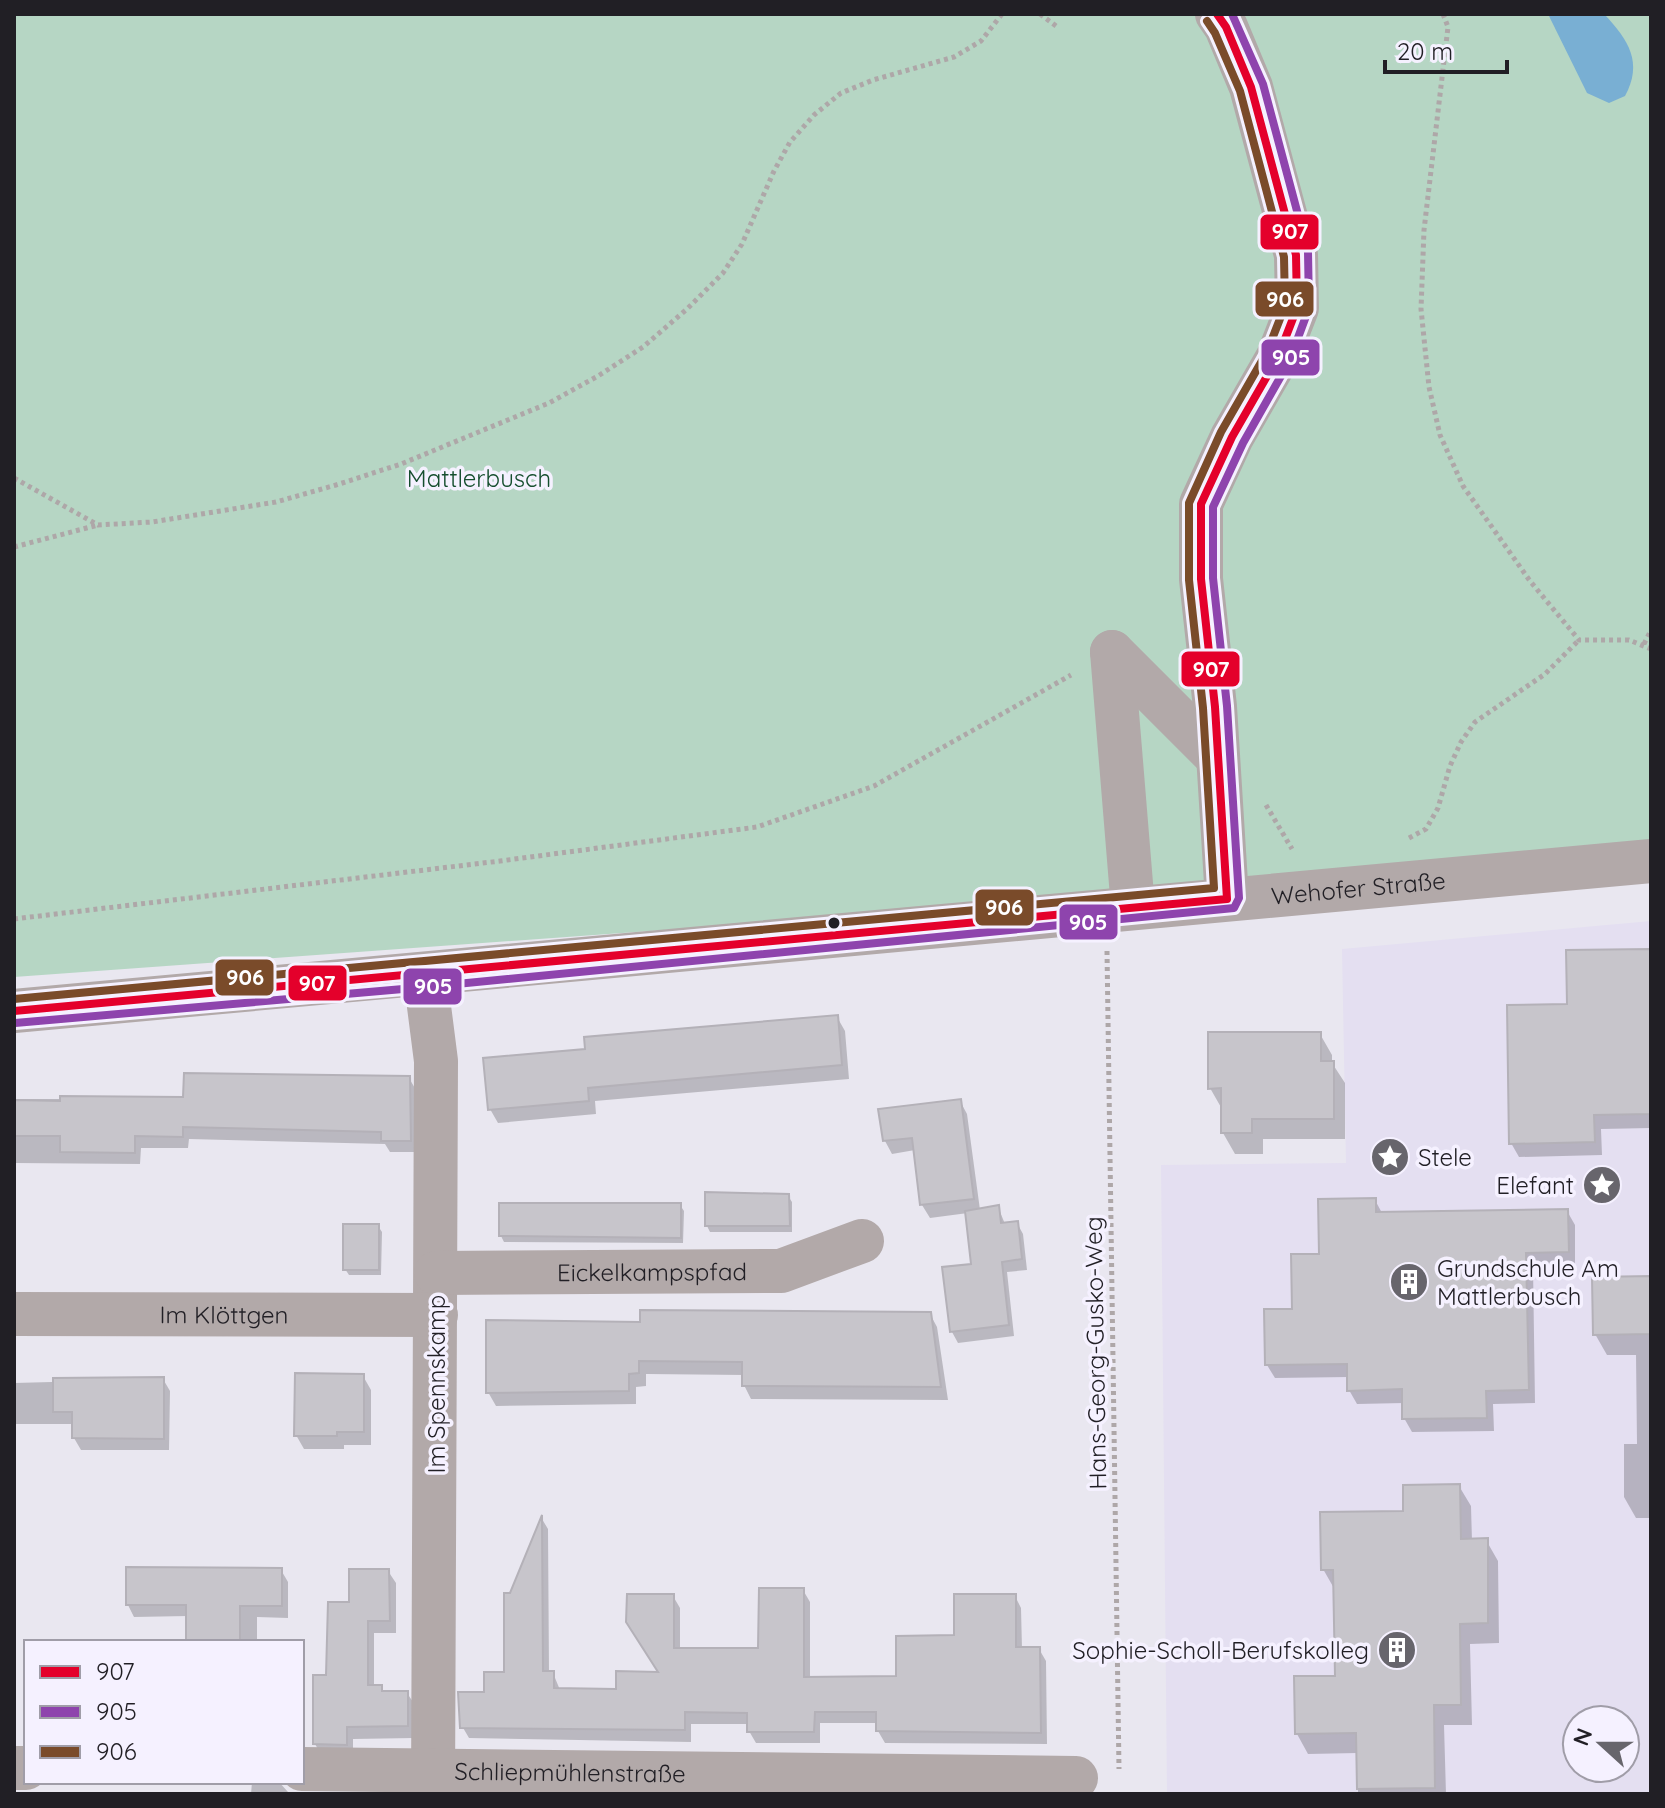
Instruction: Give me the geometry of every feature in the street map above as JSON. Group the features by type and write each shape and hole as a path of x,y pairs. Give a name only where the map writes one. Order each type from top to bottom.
{"street":[{"path":"1217,14 1226,27 1251,87 1296,255 1297,308 1278,357 1232,437 1201,504 1201,579 1215,707 1227,899"},
{"path":"1112,652 1217,757"},
{"path":"1112,652 1120,910"},
{"name":"Wehofer Straße","path":"14,1011 1651,861"},
{"name":"Im Spennskamp","path":"425,975 436,1061 433,1782"},
{"name":"Eickelkampspfad","path":"436,1294 781,1271 862,1241"},
{"name":"Im Klöttgen","path":"14,1314 436,1294"},
{"name":"Schliepmühlenstraße","path":"304,1769 433,1782 1076,1778"}],"path":[{"path":"14,547 98,525 152,522 276,502 401,464 549,403 643,347 723,273 742,244 790,142 814,115 841,93 873,80 954,57 981,41 1002,14"},
{"path":"1040,14 1056,26"},
{"path":"1443,14 1448,27 1424,230 1422,277 1421,309 1429,387 1440,435 1463,486 1530,581 1579,640"},
{"path":"14,478 98,525"},
{"path":"1644,644 1651,630"},
{"path":"1405,840 1426,829 1438,808 1450,766 1475,722 1545,674 1579,640 1629,640 1651,649"},
{"path":"14,919 757,827 874,786 1112,652"},
{"path":"1297,894 1292,849 1305,849"},
{"name":"Hans-Georg-Gusko-Weg","path":"1119,1775 1120,910"}],"shaded area":[{"path":"1651,921 1651,1794 1167,1794 1161,1165 1346,1163 1342,949"}],"green space":[{"name":"Mattlerbusch","path":"14,14 1651,14 1651,854 1394,877 14,977"}],"water":[{"path":"1548,14 1604,14 1631,52 1633,73 1625,96 1609,103 1587,93"}],"building":[{"path":"1650,949 1651,1114 1594,1115 1595,1142 1509,1144 1507,1005 1567,1004 1566,950"},
{"path":"838,1015 842,1065 588,1088 589,1101 488,1110 483,1058 585,1049 584,1037"},
{"path":"1208,1032 1321,1032 1321,1061 1334,1061 1334,1119 1252,1119 1252,1133 1221,1133 1221,1088 1208,1089"},
{"path":"184,1073 410,1076 411,1141 381,1141 381,1132 183,1127 183,1137 135,1136 135,1153 60,1152 60,1136 14,1136 14,1100 60,1101 60,1096 183,1097"},
{"path":"961,1099 974,1199 920,1205 912,1138 883,1141 878,1109"},
{"path":"705,1192 789,1194 790,1226 705,1226"},
{"name":"Grundschule Am Mattlerbusch","path":"1376,1198 1376,1212 1568,1209 1569,1252 1526,1253 1529,1390 1486,1391 1487,1418 1402,1419 1402,1389 1347,1391 1347,1364 1265,1365 1264,1309 1292,1309 1291,1254 1319,1254 1318,1199"},
{"path":"499,1203 681,1203 681,1238 499,1236"},
{"path":"999,1205 1001,1223 1018,1221 1022,1259 1002,1262 1009,1325 950,1332 942,1267 971,1264 965,1211"},
{"path":"343,1224 379,1224 379,1270 343,1270"},
{"path":"1651,1276 1651,1334 1593,1335 1592,1277"},
{"path":"640,1310 931,1312 941,1387 742,1386 742,1362 639,1361 639,1373 629,1374 629,1391 486,1393 486,1320 640,1322"},
{"path":"295,1373 364,1374 364,1432 337,1432 337,1436 294,1436"},
{"path":"164,1377 164,1439 72,1438 72,1412 53,1412 53,1378"},
{"name":"Sophie-Scholl-Berufskolleg","path":"1460,1484 1461,1539 1488,1538 1488,1623 1460,1624 1461,1705 1434,1705 1435,1788 1357,1789 1356,1733 1295,1734 1294,1676 1335,1676 1333,1570 1321,1570 1320,1512 1403,1511 1403,1485"},
{"path":"542,1515 543,1671 554,1671 554,1688 616,1689 616,1671 658,1672 626,1622 627,1594 674,1594 674,1648 758,1648 759,1588 804,1588 804,1677 896,1676 896,1636 954,1635 954,1594 1016,1594 1016,1647 1040,1647 1041,1733 876,1731 876,1712 815,1712 814,1732 747,1732 747,1713 685,1712 685,1730 460,1728 458,1692 484,1692 484,1672 504,1672 504,1593 510,1593"},
{"path":"126,1567 282,1568 282,1606 240,1606 240,1640 186,1640 186,1605 126,1605"},
{"path":"349,1569 389,1569 390,1621 368,1621 368,1685 382,1685 382,1691 408,1691 408,1726 347,1727 347,1745 313,1744 313,1675 326,1675 328,1602 349,1602"}],"transit line":[{"name":"907","path":"1217,14 1226,27 1251,87 1296,255 1297,308 1278,357 1232,437 1201,504 1201,579 1215,707 1227,899"},
{"name":"905","path":"15,1023 426,987 1234,908 1239,898 1227,706 1213,578 1213,507 1243,443 1289,362 1309,308 1308,252 1263,84 1232,14"},
{"name":"906","path":"14,999 1214,888 1203,708 1189,580 1189,503 1221,432 1267,352 1285,306 1284,257 1240,91 1207,21"},
{"name":"907","path":"14,1011 1227,899"}],"place":[{"name":"Stele","path":"1390,1157"},
{"name":"Elefant","path":"1602,1185"},
{"name":"Grundschule Am Mattlerbusch","path":"1409,1282"},
{"name":"Sophie-Scholl-Berufskolleg","path":"1397,1650"}]}
